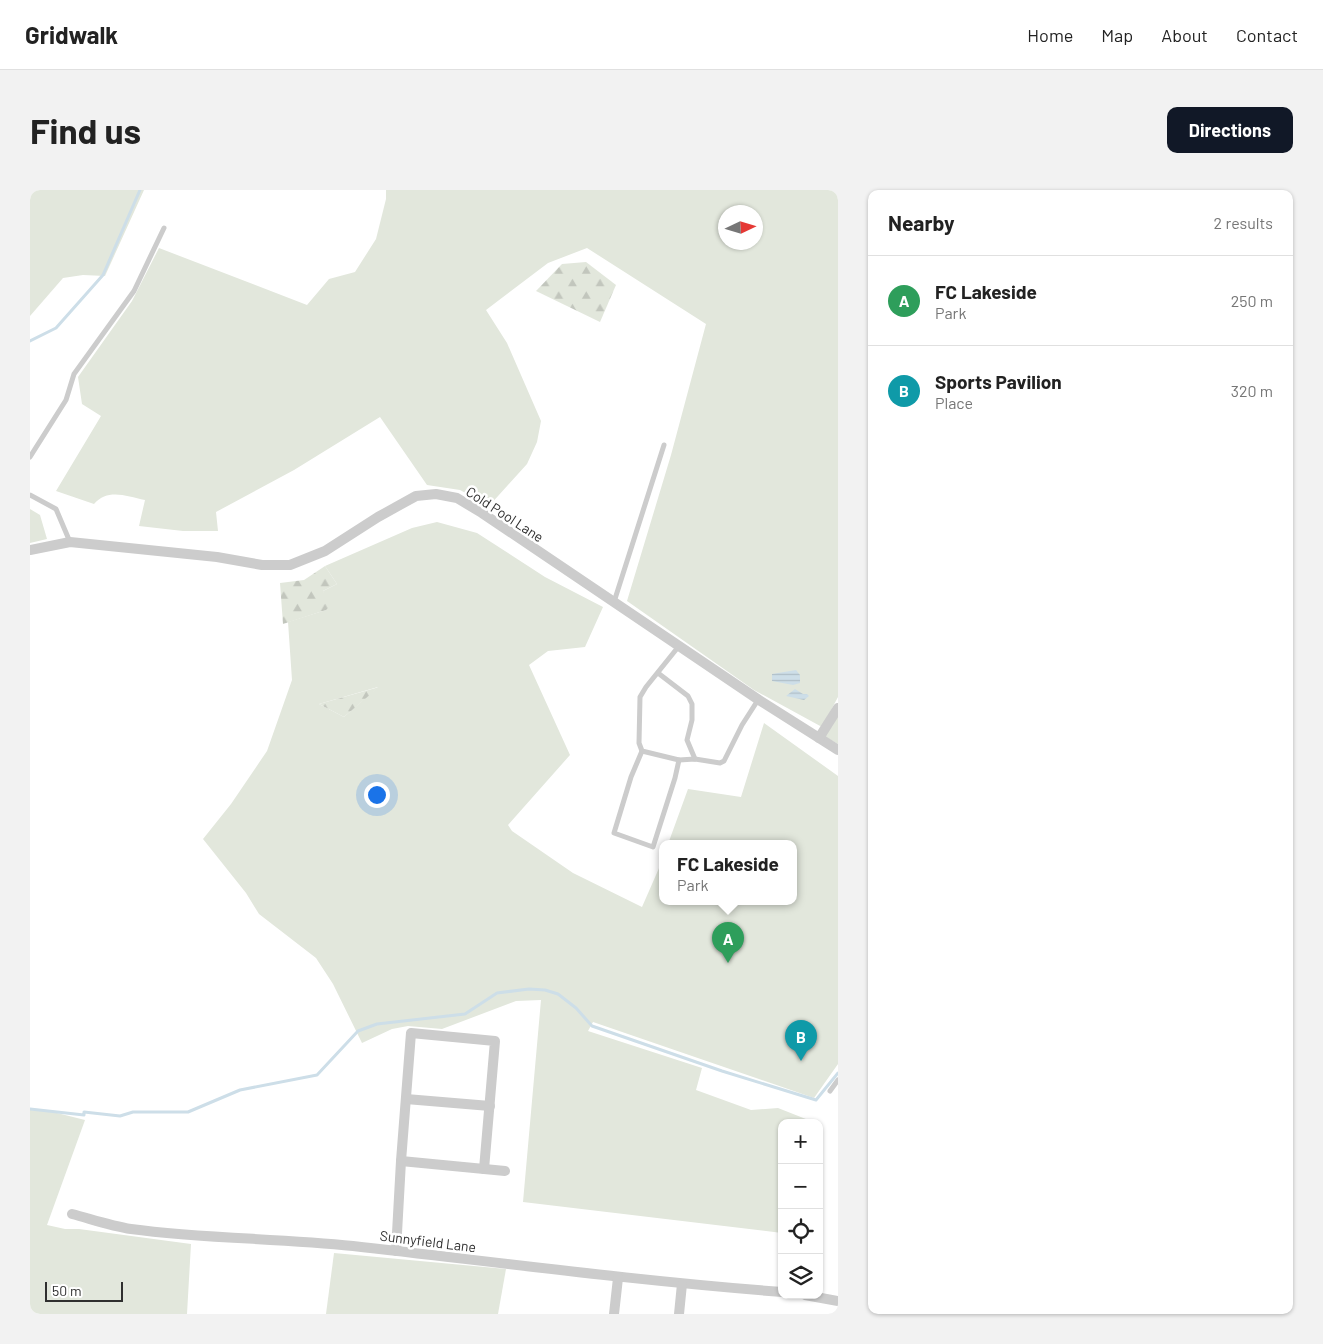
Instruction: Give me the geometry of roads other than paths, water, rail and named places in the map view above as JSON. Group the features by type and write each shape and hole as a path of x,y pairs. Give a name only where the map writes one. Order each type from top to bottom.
{"street":[{"name":"Cold Pool Lane","path":"30,550 70,542 217,557 262,566 290,565 325,551 378,517 416,496 436,494 457,498 759,700 838,750"},
{"path":"819,738 838,708"},
{"path":"396,1251 411,1033 495,1041 484,1169"},
{"path":"406,1099 490,1106"},
{"path":"401,1161 505,1171"},
{"name":"Sunnyfield Lane","path":"72,1214 129,1229 351,1246 618,1278 778,1292"},
{"path":"614,1314 618,1278"},
{"path":"679,1314 682,1284"},
{"path":"823,1298 838,1301"}],"lane":[{"path":"30,457 66,400 74,374 134,291 164,228"},
{"path":"613,602 664,445"},
{"path":"30,495 56,509 70,542"},
{"path":"679,646 640,697 639,743 642,751 631,777 614,833 653,847 679,760"},
{"path":"658,673 688,696 692,704 692,720 687,740 695,759"},
{"path":"642,751 679,760 695,759 720,763 724,761 742,725 759,700"},
{"path":"830,1091 838,1080"}],"waterway":[{"path":"30,341 56,328 103,275 140,190"},
{"path":"30,1109 84,1115 84,1112 120,1116 133,1112 188,1112 240,1090 317,1075 358,1031 377,1024 465,1014 497,993 529,989 545,990 558,994 576,1008 592,1026 722,1071 816,1100 838,1073"}],"place":[{"name":"FC Lakeside","path":"728,963"},
{"name":"Sports Pavilion","path":"801,1061"}]}
